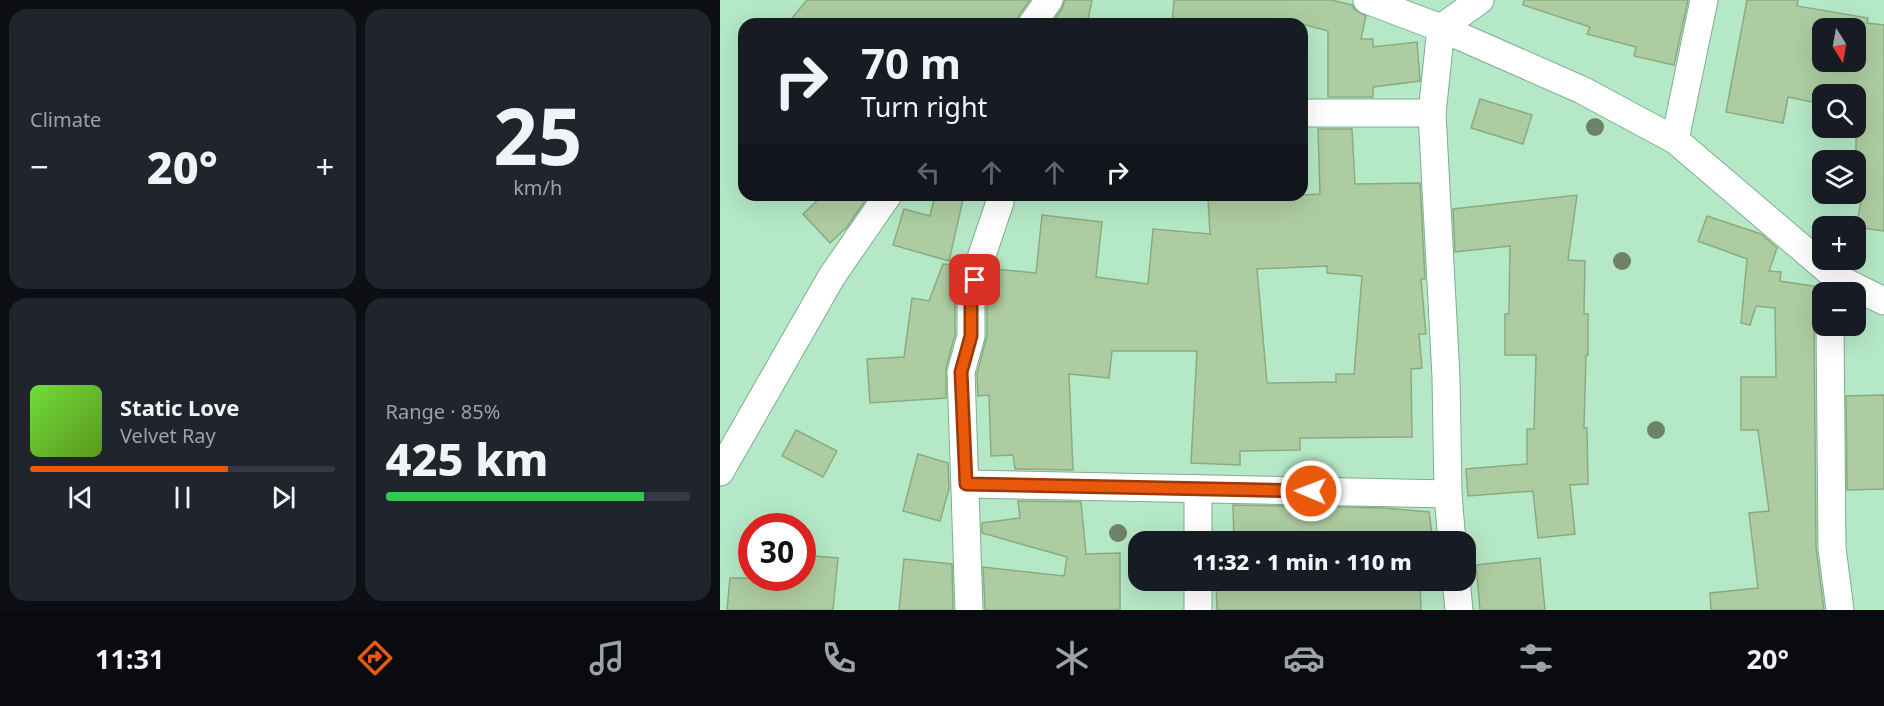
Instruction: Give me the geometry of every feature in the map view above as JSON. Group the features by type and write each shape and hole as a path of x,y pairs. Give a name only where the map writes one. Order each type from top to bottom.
{"street":[{"path":"1036,18 1049,0"},
{"path":"1367,0 1441,28 1582,90 1676,140 1833,282"},
{"path":"1451,531 1448,495 1446,377 1432,113 1441,28 1479,0"},
{"path":"1676,140 1704,0"},
{"path":"1308,113 1432,113"},
{"path":"720,471 832,276 884,201"},
{"path":"969,610 961,372 971,336 971,296 1000,202"},
{"path":"1866,295 1884,301"},
{"path":"1830,336 1832,548 1840,610"},
{"path":"966,484 1448,495"},
{"path":"1198,489 1198,531"},
{"path":"1198,591 1198,610"},
{"path":"1457,591 1459,610"}],"building":[{"path":"807,0 1030,0 1018,18 792,18"},
{"path":"1065,0 1092,0 1088,18 1055,18"},
{"path":"1174,0 1331,0 1352,5 1355,10 1366,16 1361,39 1373,39 1373,47 1417,42 1420,81 1373,87 1373,97 1328,97 1328,31 1308,26 1308,18 1172,18"},
{"path":"1524,0 1688,0 1674,65 1634,56 1636,47 1587,34 1590,27 1523,5"},
{"path":"1747,0 1798,0 1797,6 1868,18 1867,23 1884,25 1884,231 1866,228 1866,216 1858,216 1861,204 1866,204 1866,150 1856,150 1856,138 1866,138 1866,84 1812,84 1812,102 1788,97 1783,123 1726,112"},
{"path":"1480,99 1532,115 1523,144 1471,128"},
{"path":"1318,129 1352,129 1355,184 1420,183 1425,279 1421,279 1426,334 1419,334 1422,368 1411,369 1412,437 1300,438 1300,450 1240,451 1240,465 1191,463 1197,351 1112,351 1109,378 1069,374 1073,470 1015,469 1013,455 991,456 989,395 978,396 977,374 987,336 987,298 994,269 1036,273 1042,215 1102,222 1096,277 1148,284 1153,229 1210,234 1208,201 1308,201 1308,195 1320,194","holes":["1327,266 1327,273 1362,276 1354,374 1336,374 1336,382 1267,383 1257,269"]},
{"path":"1577,195 1568,260 1585,261 1584,314 1588,314 1588,355 1586,355 1584,428 1587,428 1588,484 1570,485 1575,534 1538,538 1533,491 1468,496 1466,469 1527,464 1527,429 1534,429 1536,355 1505,355 1505,314 1509,314 1510,246 1455,252 1453,209"},
{"path":"817,201 865,201 847,227 830,243 803,214"},
{"path":"934,201 963,201 949,261 893,245 904,209 930,216"},
{"path":"1707,216 1761,234 1777,248 1769,271 1781,272 1780,281 1812,286 1816,548 1824,610 1711,610 1710,593 1758,588 1749,513 1769,511 1758,430 1741,430 1741,377 1776,377 1775,308 1756,306 1750,325 1741,323 1747,259 1698,241"},
{"path":"943,264 962,266 955,296 955,334 946,368 946,398 870,403 867,359 904,357 912,298 929,301"},
{"path":"1884,395 1884,489 1847,490 1846,396"},
{"path":"796,430 837,451 823,477 782,456"},
{"path":"918,454 948,463 949,489 940,521 903,511"},
{"path":"1018,501 1081,502 1086,554 1120,553 1120,610 985,610 983,567 1064,576 1067,557 982,533 982,523 1020,518"},
{"path":"1233,505 1386,508 1429,512 1432,531 1234,531"},
{"path":"816,556 838,558 833,610 727,610 730,578 738,578 738,591 816,591"},
{"path":"1540,558 1545,610 1480,610 1476,565"},
{"path":"904,559 952,564 953,610 899,610"},
{"path":"1216,591 1420,591 1421,610 1217,610"}],"route":[{"path":"975,280 971,296 971,336 961,372 966,484 1311,491"}]}
